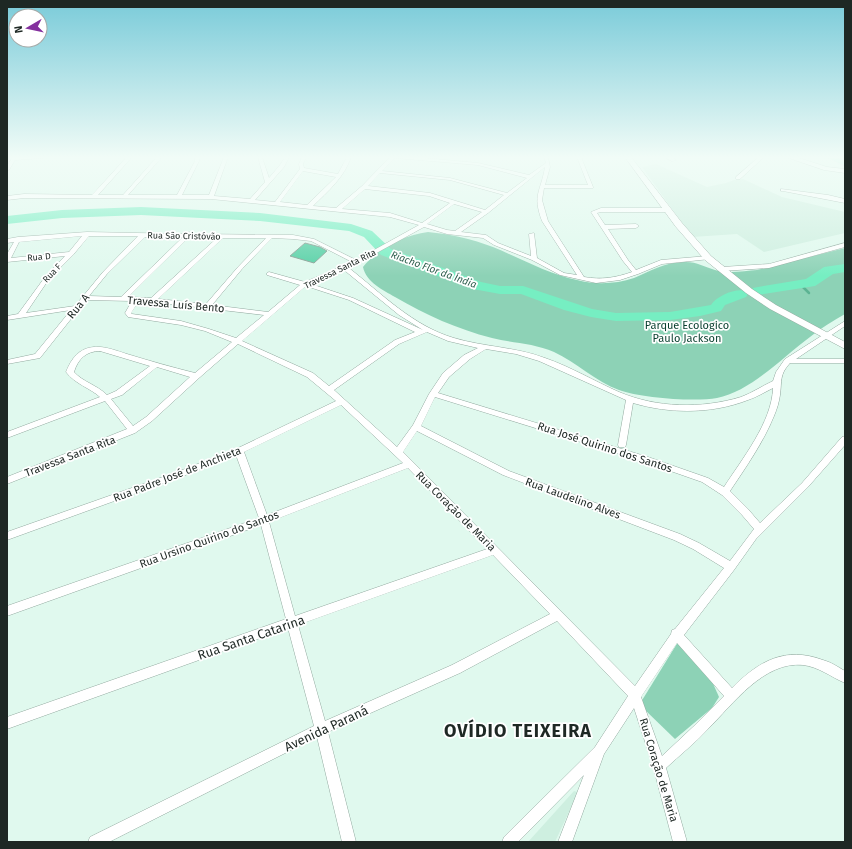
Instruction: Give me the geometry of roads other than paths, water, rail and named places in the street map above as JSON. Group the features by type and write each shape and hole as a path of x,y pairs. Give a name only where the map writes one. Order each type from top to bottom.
{"street":[{"path":"7,198 19,197"},
{"path":"67,197 211,197 308,208 390,215 456,233 484,236 496,244 534,259 557,272 582,279 612,281 636,273 661,262 708,258"},
{"path":"251,201 255,197"},
{"path":"276,204 281,197"},
{"path":"308,208 319,197"},
{"path":"337,210 353,197"},
{"path":"436,197 486,212"},
{"path":"456,233 506,197"},
{"path":"539,197 542,214 545,221 582,279"},
{"path":"658,197 698,248 708,258 773,307 845,346"},
{"path":"826,197 845,202"},
{"name":"Travessa Santa Rita","path":"7,481 132,431 149,419 196,376 305,284 327,274 346,268 424,224 454,202"},
{"path":"636,273 626,261 595,211 668,210"},
{"path":"604,227 636,226"},
{"name":"Rua São Cristóvão","path":"7,240 87,234 189,234 270,237 293,236 306,238 356,262"},
{"name":"Rua F","path":"21,315 46,278 71,254 87,234"},
{"path":"123,299 189,234"},
{"path":"532,234 534,259"},
{"name":"Rua A","path":"7,362 37,356 111,266 143,235"},
{"path":"153,300 222,236"},
{"path":"208,306 240,268 270,237"},
{"path":"7,260 18,239"},
{"path":"722,269 769,266 845,245"},
{"name":"Rua D","path":"7,260 71,254"},
{"path":"346,268 400,310 425,332"},
{"path":"269,274 351,299 425,332 544,360 630,400 652,405 673,408 701,408 744,398 776,383"},
{"name":"Travessa Luís Bento","path":"84,298 153,300 268,314"},
{"name":"Rua Coração de Maria","path":"136,299 128,313 130,316 181,323 237,341 310,375 342,401 398,452 635,695 659,766 680,842"},
{"path":"7,318 78,307"},
{"path":"725,492 756,444 771,415 777,393 776,383 780,368 788,360 845,323"},
{"path":"329,390 397,342 407,337 425,332"},
{"path":"398,452 416,427 433,394 446,375 467,357 485,347"},
{"path":"132,431 106,398 95,389 76,378 70,372 82,352 89,349 100,349 196,376"},
{"path":"788,360 845,361"},
{"path":"7,436 119,393 156,364"},
{"name":"Rua José Quirino dos Santos","path":"433,394 645,459 705,480 725,492 759,529"},
{"path":"622,444 630,400"},
{"name":"Rua Padre José de Anchieta","path":"7,536 239,451 342,401"},
{"name":"Rua Laudelino Alves","path":"416,427 506,473 677,537 696,546 731,567"},
{"path":"509,842 599,751 676,634 731,567 759,529 781,510 845,439"},
{"path":"239,451 264,520 321,729 349,842"},
{"name":"Rua Ursino Quirino do Santos","path":"7,611 264,520 409,464"},
{"name":"Rua Santa Catarina","path":"7,723 495,550"},
{"name":"Avenida Paraná","path":"95,842 321,729 456,669 558,615"},
{"path":"676,634 732,696"},
{"path":"659,766 704,726 732,696 759,671 772,664 787,659 803,659 819,664 845,677"},
{"path":"565,842 599,751"}],"waterway":[{"name":"Riacho Flor da Índia","path":"7,220 62,214 141,211 260,217 351,228 368,234 386,252 478,286 500,290 523,290 569,307 591,313 616,317 670,316 700,312 716,308 720,302 741,294"},
{"name":"Riacho Flor da Índia","path":"758,291 810,283 829,270 845,268"},
{"path":"801,285 809,293"}],"district":[{"name":"OVÍDIO TEIXEIRA","path":"518,731"}],"park label":[{"name":"Parque Ecologico Paulo Jackson","path":"687,331"}]}
